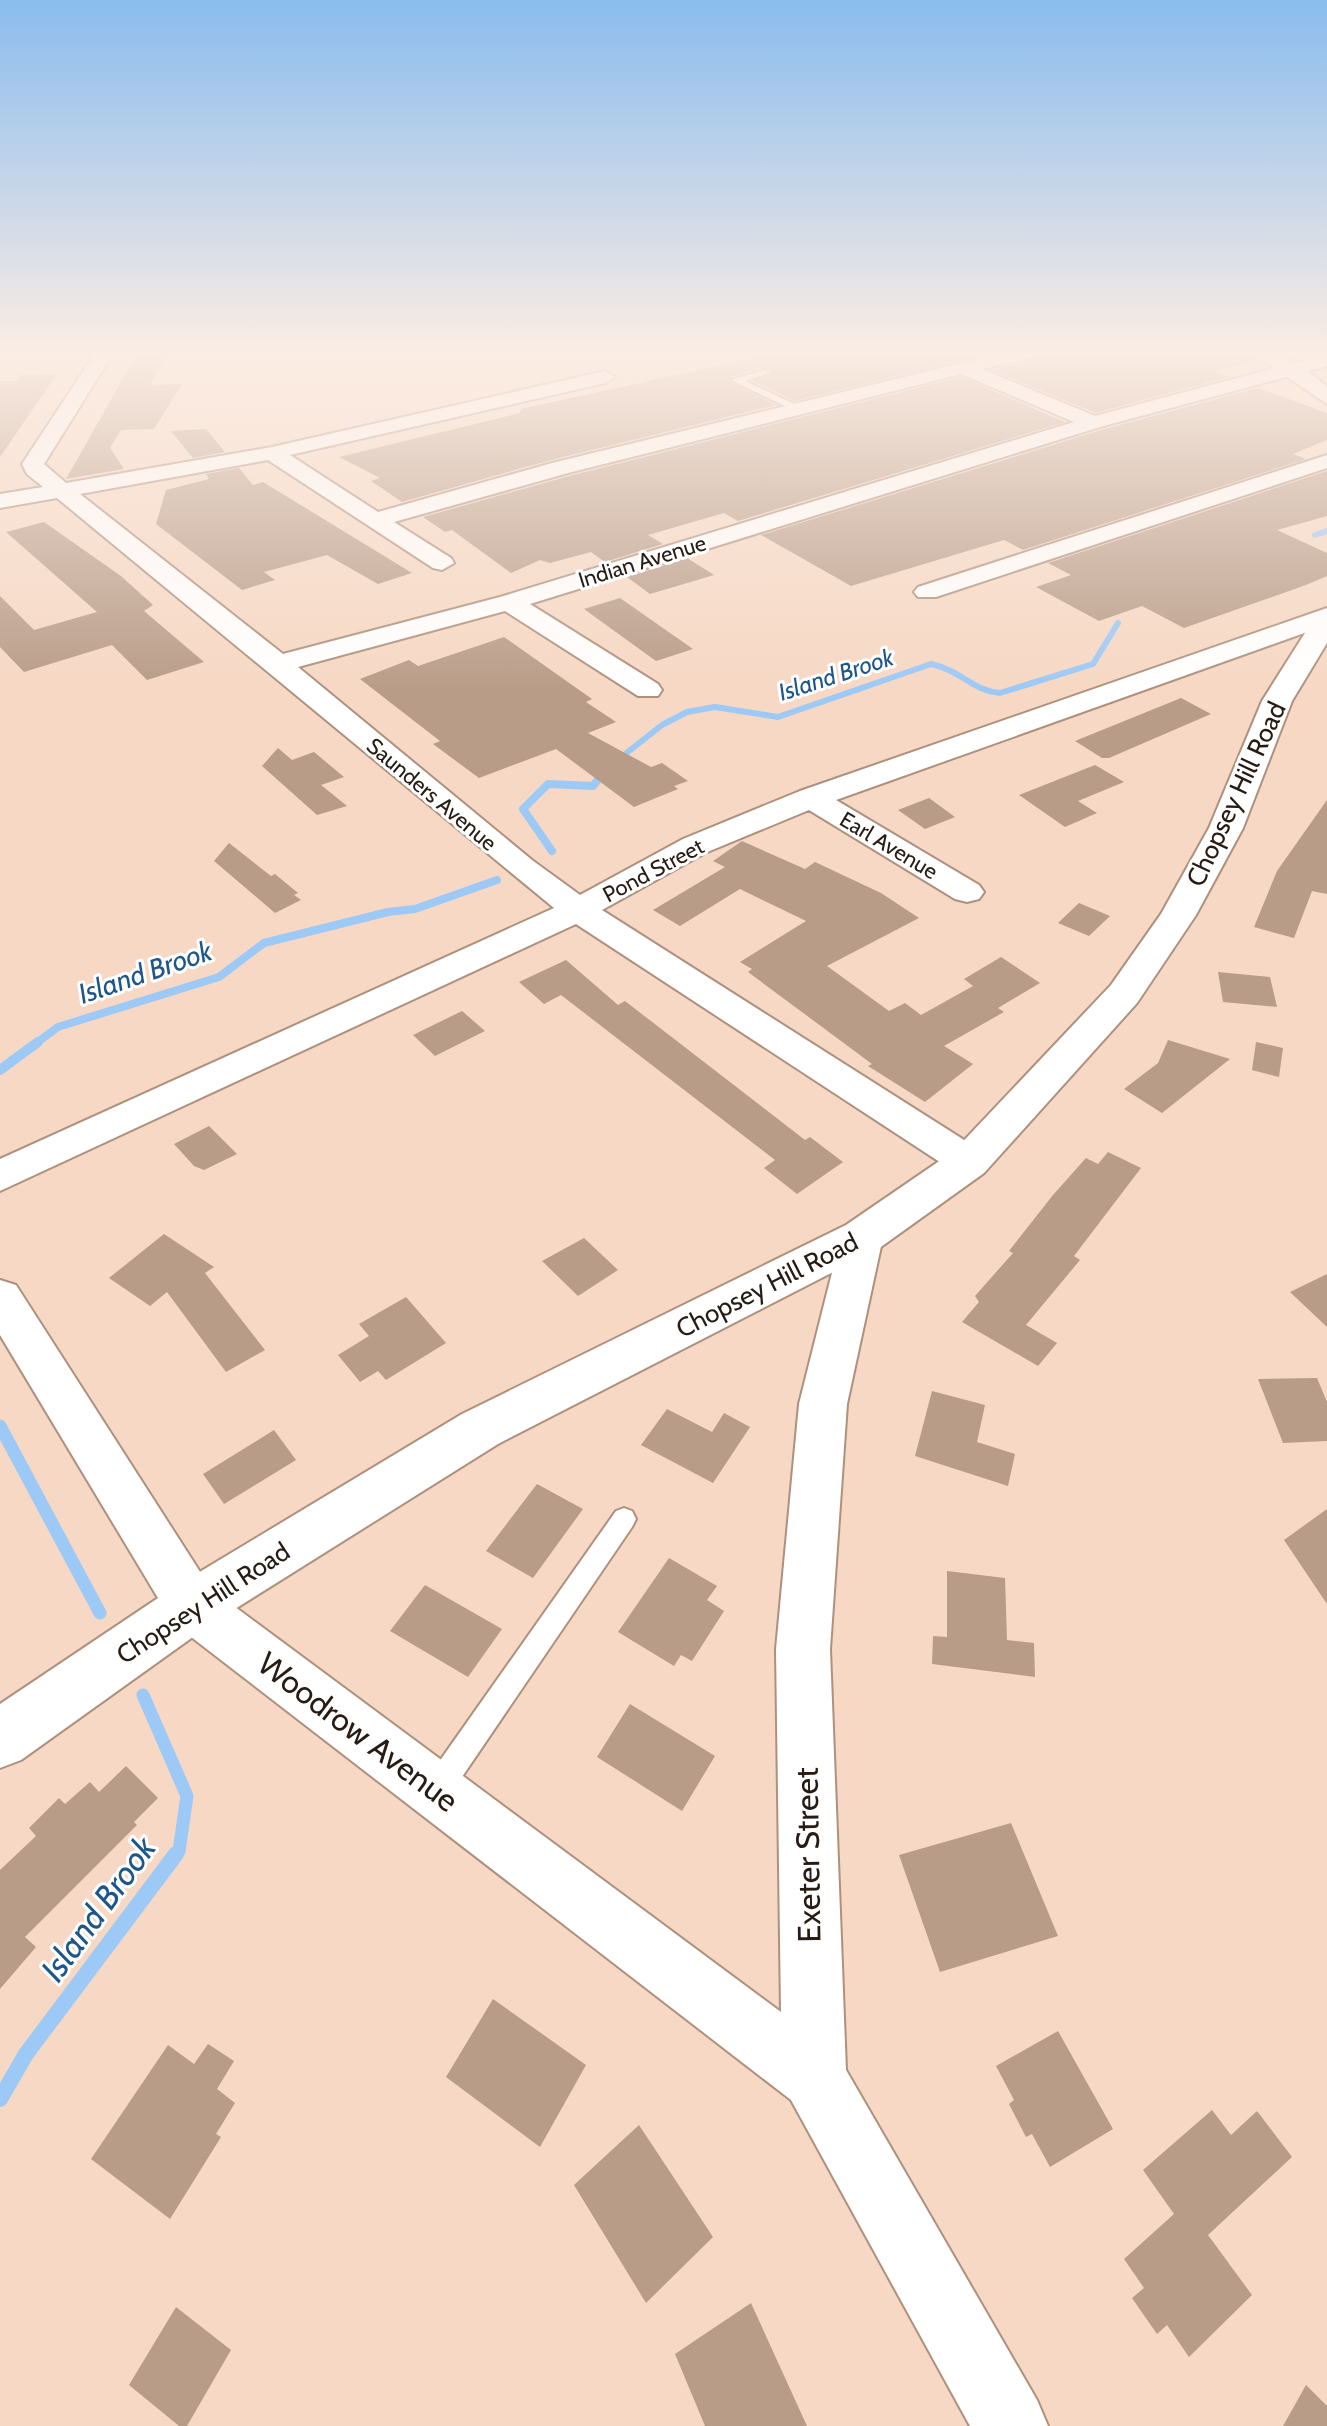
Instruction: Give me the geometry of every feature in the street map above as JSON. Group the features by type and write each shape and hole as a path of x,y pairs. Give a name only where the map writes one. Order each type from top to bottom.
{"street":[{"name":"Saunders Avenue","path":"33,465 60,492 278,664 520,867 578,910 969,1162"},
{"path":"0,501 206,465"},
{"path":"291,465 442,563"},
{"path":"374,520 571,465"},
{"name":"Indian Avenue","path":"278,664 509,602 955,465"},
{"path":"927,592 1314,465"},
{"path":"509,602 648,690"},
{"name":"Pond Street","path":"0,1176 578,910 694,846 811,798 1327,618"},
{"name":"Chopsey Hill Road","path":"0,1739 192,1606 480,1429 862,1237 969,1162 1124,994 1178,915 1226,828 1277,701 1327,618"},
{"name":"Earl Avenue","path":"811,798 967,892"},
{"name":"Exeter Street","path":"862,1237 823,1404 803,1649 814,2077 1011,2426"},
{"name":"Woodrow Avenue","path":"0,1297 192,1606 814,2077"}],"lane":[{"path":"436,1791 624,1519"}],"building":[{"path":"74,465 121,465 124,469 66,479"},
{"path":"355,465 533,465 402,502 371,481 380,478"},
{"path":"612,465 922,465 738,521 724,513 648,535 663,544 605,562 591,552 550,563 540,560 511,573 452,530 445,532 423,517"},
{"path":"987,465 1287,465 1023,550 1004,540 851,586 761,535"},
{"path":"239,468 253,485 263,482 412,573 378,584 327,555 264,572 275,580 242,590 156,524 166,490 209,479 206,474"},
{"path":"1327,471 1327,516 1277,530 1327,553 1327,576 1306,585 1184,628 1142,606 1099,621 1036,587 1071,575 1048,563"},
{"path":"44,522 121,576 153,605 144,611 204,662 147,680 112,645 24,672 0,647 0,596 34,630 97,612 6,532"},
{"path":"687,558 714,575 650,594 627,577"},
{"path":"620,598 693,649 656,661 584,609"},
{"path":"504,637 592,699 586,702 616,722 588,733 651,767 662,763 688,781 674,786 678,789 634,807 556,749 479,778 433,744 440,741 360,679 409,660 418,666"},
{"path":"1181,698 1211,714 1109,758 1102,758 1075,741"},
{"path":"278,748 292,760 314,752 344,777 321,785 347,806 317,815 262,766"},
{"path":"1095,765 1124,782 1078,801 1097,813 1065,827 1019,795"},
{"path":"929,798 955,817 925,829 898,810"},
{"path":"1327,800 1327,894 1312,891 1294,938 1254,927 1277,871"},
{"path":"742,841 805,869 815,862 881,893 919,918 827,966 889,1011 905,1003 921,1015 973,986 964,979 1001,957 1040,983 998,1008 1004,1012 944,1046 973,1064 925,1102 868,1066 872,1064 748,972 752,969 740,962 806,921 740,889 680,926 653,910 725,867 713,861"},
{"path":"229,843 271,876 275,874 298,893 294,895 301,900 275,913 214,861"},
{"path":"1079,903 1110,916 1089,936 1058,923"},
{"path":"566,960 618,1005 625,1001 805,1140 810,1137 843,1162 797,1194 764,1168 775,1160 561,995 544,1004 519,982"},
{"path":"1218,972 1270,977 1277,1007 1223,1002"},
{"path":"462,1011 485,1031 435,1056 413,1035"},
{"path":"1168,1040 1230,1059 1162,1113 1124,1089 1158,1063"},
{"path":"1256,1042 1283,1048 1279,1077 1252,1070"},
{"path":"209,1126 237,1154 204,1170 194,1166 174,1144"},
{"path":"1108,1152 1141,1168 1074,1256 1080,1260 1026,1325 1057,1343 1038,1366 962,1322 979,1302 975,1296 1013,1253 1009,1251 1053,1195 1086,1158 1098,1164"},
{"path":"164,1234 214,1267 205,1273 265,1350 226,1372 167,1292 150,1306 109,1278"},
{"path":"584,1238 618,1270 578,1296 542,1261"},
{"path":"1327,1274 1327,1327 1290,1292"},
{"path":"406,1297 446,1343 386,1380 378,1371 360,1382 338,1355 369,1336 359,1324"},
{"path":"1317,1378 1327,1402 1327,1441 1283,1443 1258,1379"},
{"path":"932,1391 985,1405 977,1442 1015,1454 1008,1486 915,1456"},
{"path":"667,1409 712,1432 724,1413 750,1427 713,1483 641,1445"},
{"path":"274,1430 296,1460 224,1504 203,1474"},
{"path":"537,1484 583,1509 533,1578 486,1551"},
{"path":"1327,1509 1327,1604 1284,1540"},
{"path":"669,1558 717,1586 707,1600 724,1611 692,1661 681,1655 674,1666 618,1632"},
{"path":"947,1571 1005,1578 1007,1640 1034,1643 1035,1677 932,1664 933,1636 947,1637"},
{"path":"425,1585 502,1629 468,1677 390,1631"},
{"path":"630,1704 715,1756 682,1811 597,1757"},
{"path":"126,1766 158,1798 134,1822 137,1825 25,1937 36,1947 0,1989 0,1870 36,1836 29,1828 59,1798 65,1804 90,1782 99,1792"},
{"path":"1011,1823 1058,1936 940,1972 899,1855"},
{"path":"493,1999 586,2065 540,2147 446,2077"},
{"path":"1058,2031 1113,2129 1050,2167 1032,2134 1026,2137 1009,2104 1014,2100 996,2066"},
{"path":"208,2044 234,2061 217,2089 235,2103 216,2134 221,2137 170,2219 91,2159 168,2045 194,2064"},
{"path":"1212,2110 1231,2135 1257,2111 1292,2157 1208,2235 1252,2295 1189,2357 1167,2325 1157,2334 1132,2298 1144,2288 1124,2259 1174,2214 1143,2170"},
{"path":"639,2125 713,2237 646,2303 574,2185"},
{"path":"751,2303 807,2426 705,2426 675,2354"},
{"path":"176,2307 231,2350 187,2426 179,2426 129,2385"},
{"path":"1306,2385 1327,2406 1327,2426 1283,2426"}],"waterway":[{"name":"Island Brook","path":"1315,535 1327,531 1323,532"},
{"name":"Island Brook","path":"619,759 662,725 687,712 715,707 778,717 931,664 951,671 982,689 1000,693 1093,664 1118,623"},
{"name":"Island Brook","path":"616,761 621,757"},
{"name":"Island Brook","path":"552,851 523,809 548,784 593,786 604,772"},
{"name":"Island Brook","path":"35,1044 58,1027 219,977 264,943 388,912 415,909 497,880"},
{"name":"Island Brook","path":"0,1070 38,1042"},
{"name":"Island Brook","path":"0,1426 100,1613"},
{"name":"Island Brook","path":"143,1695 187,1796 179,1851 175,1856"},
{"name":"Island Brook","path":"0,2099 26,2054 176,1854"}]}
